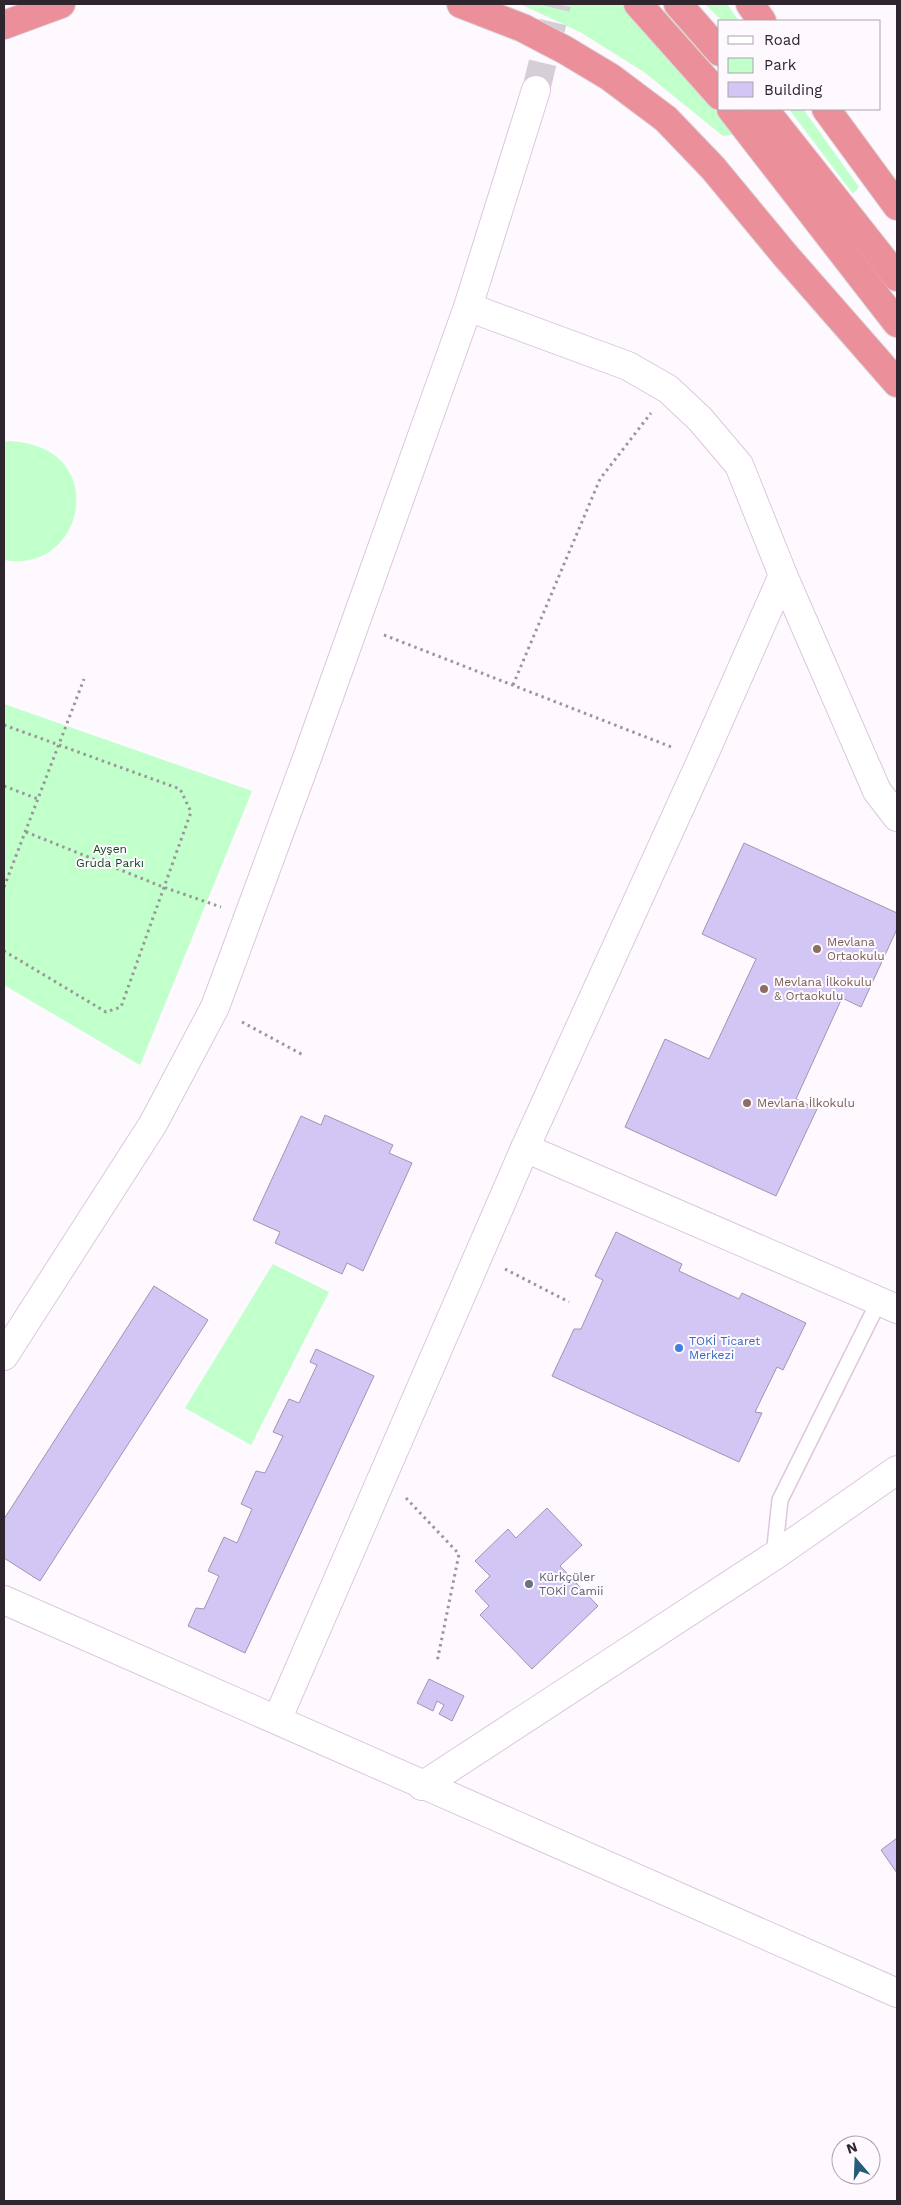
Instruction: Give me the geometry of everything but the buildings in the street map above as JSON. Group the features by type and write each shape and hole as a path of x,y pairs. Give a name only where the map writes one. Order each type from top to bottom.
{"highway":[{"path":"4,24 61,4"},
{"path":"461,4 523,28 565,50 610,77 666,119 713,168 785,255 897,383"},
{"path":"638,4 718,94"},
{"path":"678,4 718,50"},
{"path":"750,4 761,20"},
{"path":"732,110 897,323"},
{"path":"765,110 897,277"},
{"path":"827,110 897,206"}],"street":[{"path":"4,1356 153,1124 215,1008 468,307 536,90"},
{"path":"468,307 628,366 668,390 700,419 739,465 783,576 877,791 897,817"},
{"path":"277,1720 480,1256 525,1148 783,576"},
{"path":"525,1148 888,1305"},
{"path":"422,1786 774,1556 897,1470"},
{"path":"4,1600 422,1786 897,1992"}],"lane":[{"path":"774,1556 780,1500 888,1305"}],"path":[{"path":"513,684 600,479 668,390"},
{"path":"355,624 702,759"},
{"path":"4,887 84,679"},
{"path":"4,725 180,789 191,812 121,1007 106,1012 4,951"},
{"path":"4,786 38,799"},
{"path":"26,832 163,887 248,917"},
{"path":"4,872 9,874"},
{"path":"215,1008 305,1056"},
{"path":"480,1256 569,1302"},
{"path":"385,1475 459,1554 437,1662"}],"green space":[{"path":"520,4 621,4 700,91 734,134 723,136 644,72 580,32"},
{"path":"705,4 727,4 738,20 721,20"},
{"path":"790,110 804,110 859,187 853,194"},
{"path":"9,441 42,448 63,463 74,484 76,508 69,530 54,548 32,559 4,560 4,442"},
{"name":"Ayşen Gruda Parkı","path":"4,704 252,791 140,1065 4,985"},
{"path":"273,1264 329,1292 251,1445 185,1408"}],"tunnel":[{"path":"536,90 557,4"}],"place":[{"name":"Mevlana Ortaokulu","path":"817,949"},
{"name":"Mevlana İlkokulu & Ortaokulu","path":"764,989"},
{"name":"Mevlana İlkokulu","path":"747,1103"},
{"name":"TOKİ Ticaret Merkezi","path":"679,1348"},
{"name":"Kürkçüler TOKİ Camii","path":"529,1584"}]}
